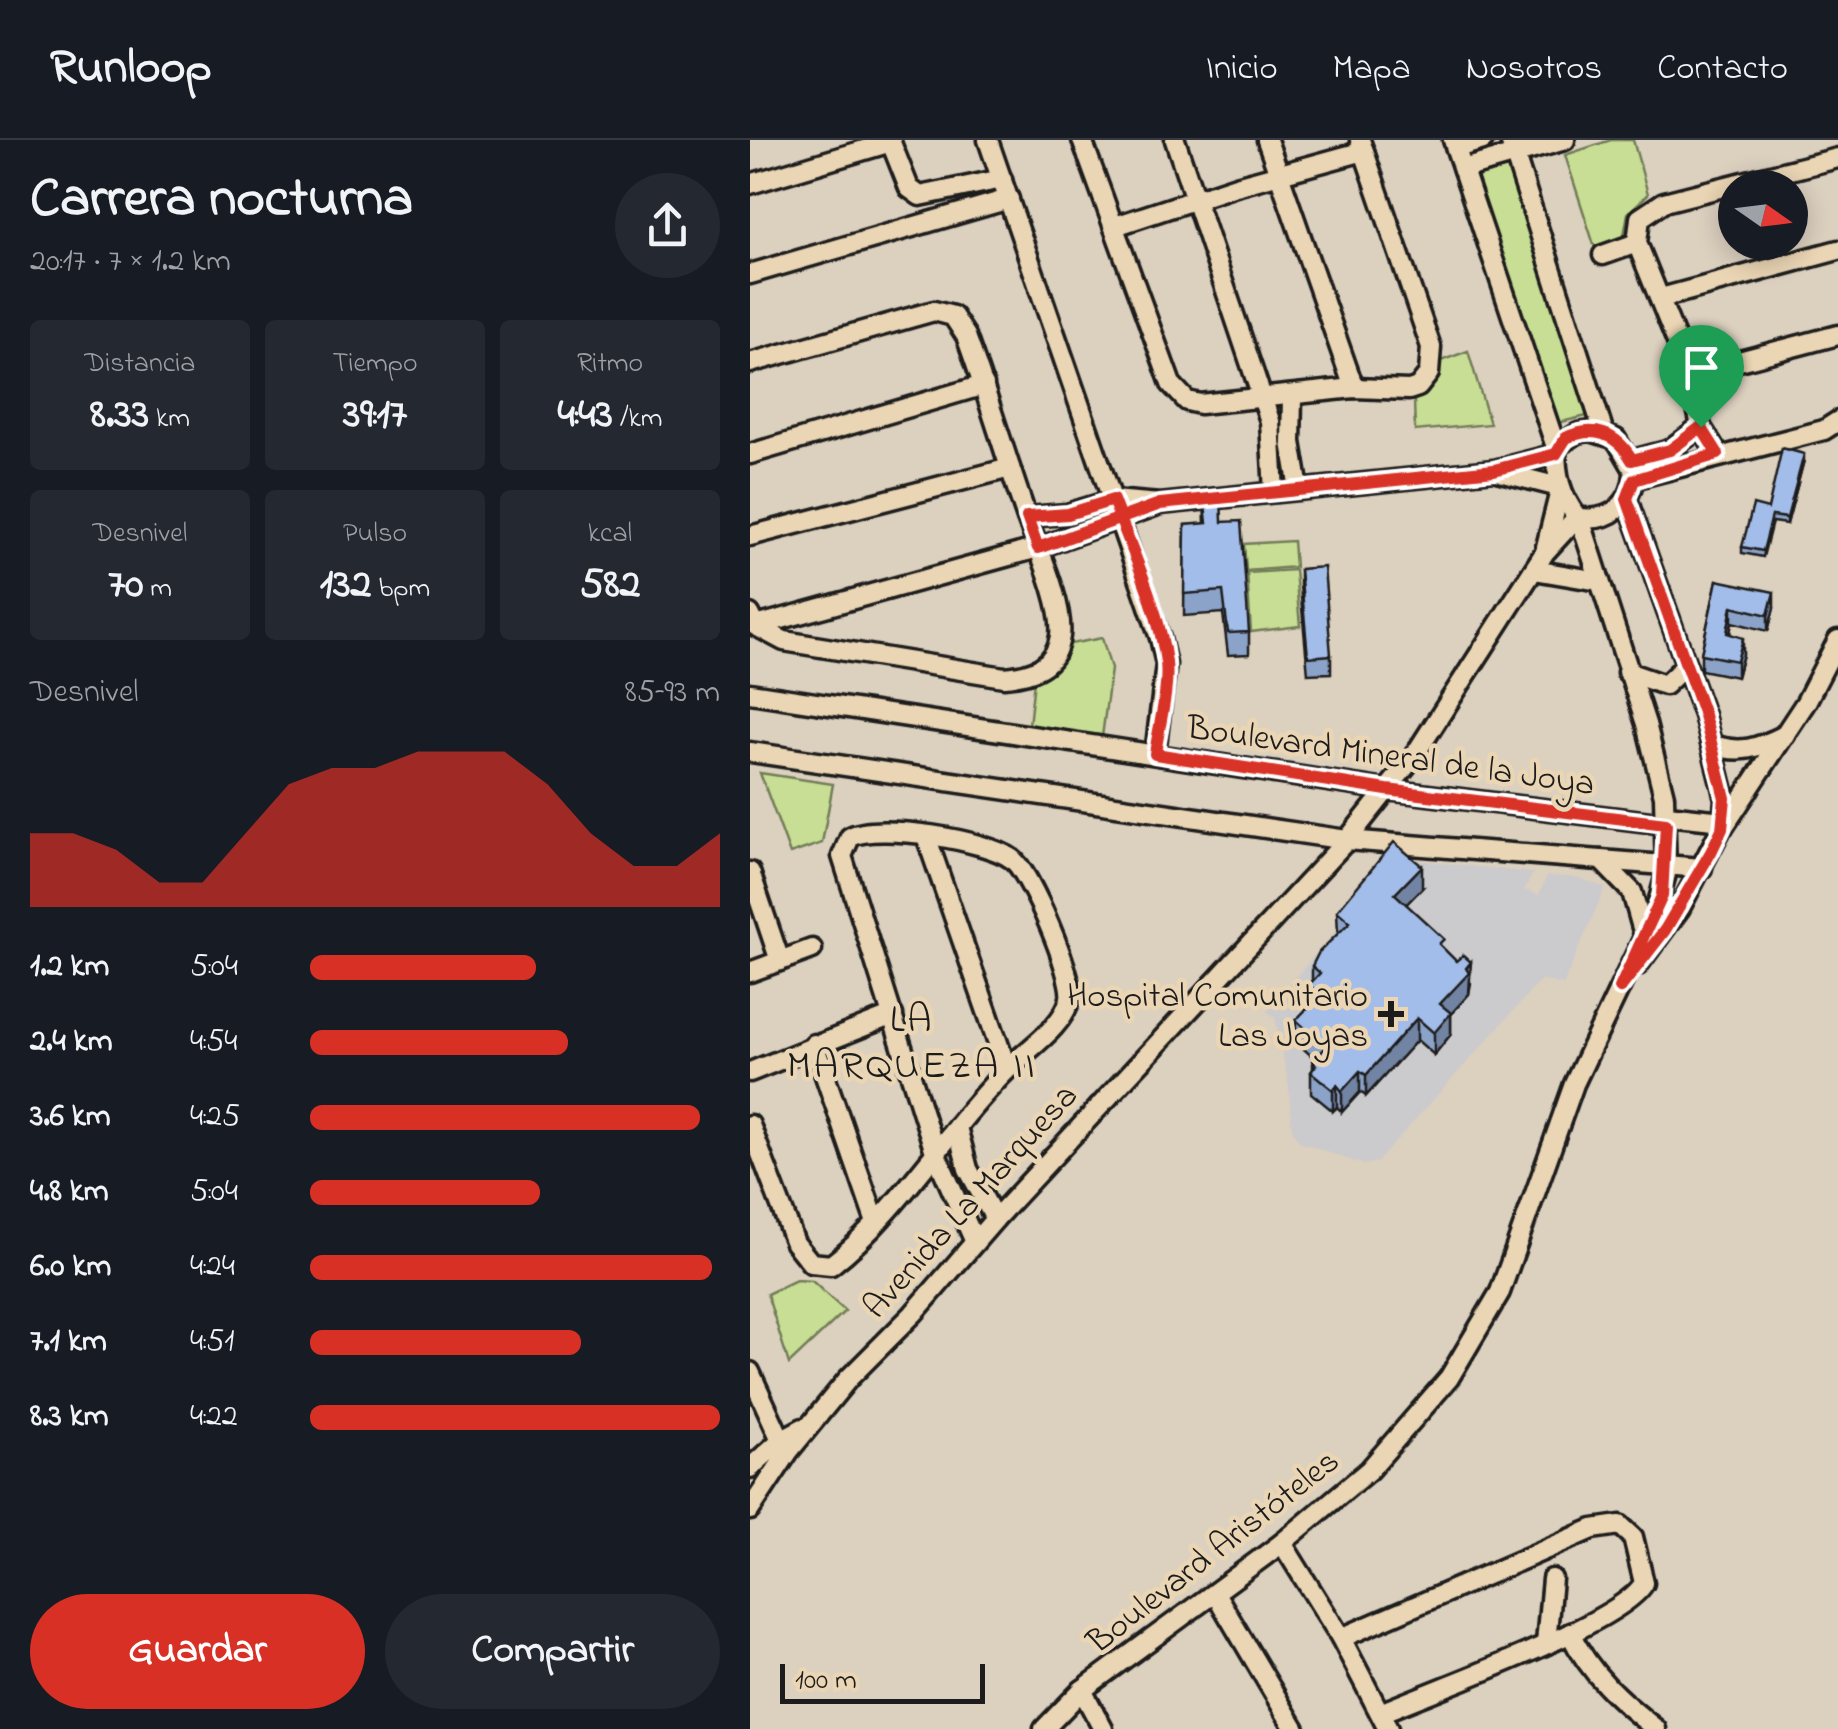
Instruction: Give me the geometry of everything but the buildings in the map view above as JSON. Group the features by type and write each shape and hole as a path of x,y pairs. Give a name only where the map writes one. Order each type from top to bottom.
{"street":[{"path":"988,140 1166,664 1155,754"},
{"path":"1082,140 1177,393 1200,404 1292,398 1354,388 1418,387 1432,362 1362,146 1115,226"},
{"path":"1174,140 1264,400 1274,438 1274,492"},
{"path":"1266,140 1354,388"},
{"path":"1027,517 1068,514 1113,500 1160,504 1494,470 1556,450 1578,433 1604,433 1625,448 1632,460 1634,480 1627,499 1606,516 1578,518 1559,489 1556,450 1454,144 1483,140"},
{"path":"1462,170 1512,146 1565,140"},
{"path":"750,184 890,141 908,188 920,196 1002,179"},
{"path":"1512,146 1604,433"},
{"path":"1718,454 1701,427 1690,374 1637,243 1640,218 1664,202 1838,158"},
{"path":"750,274 1009,199"},
{"path":"1603,255 1637,243"},
{"path":"1661,298 1838,250"},
{"path":"750,364 934,312 960,324 1038,548 1060,623 1060,637 1049,662 1024,676 1004,677 784,641 753,620"},
{"path":"1690,374 1838,336"},
{"path":"750,454 984,384"},
{"path":"1292,398 1291,442 1299,489"},
{"path":"1634,480 1718,454 1824,430 1838,421"},
{"path":"1632,460 1670,450 1701,427"},
{"path":"750,536 1010,468"},
{"path":"1494,470 1559,489"},
{"name":"Avenida La Marquesa","path":"1545,552 1559,489"},
{"path":"1627,499 1711,744 1725,798 1722,825"},
{"path":"753,620 1038,548 1160,504"},
{"name":"Avenida La Marquesa","path":"812,1423 994,1219 1347,840 1451,705 1545,552 1578,518"},
{"name":"Boulevard Aristóteles","path":"1044,1729 1082,1690 1328,1508 1410,1427 1481,1331 1518,1247 1574,1084 1662,896 1667,819 1646,724 1578,518"},
{"path":"1534,570 1599,581"},
{"name":"Boulevard Aristóteles","path":"1620,988 1665,930 1722,825 1785,735 1838,640"},
{"path":"1627,672 1666,684 1684,668"},
{"name":"Boulevard Mineral de la Joya","path":"750,693 1387,790 1722,825"},
{"path":"1711,744 1726,750 1752,750 1785,735"},
{"path":"750,752 1347,840 1666,862 1702,868"},
{"path":"750,1125 795,1243 811,1263 832,1264 875,1220 935,1152 957,1127 1007,1070 1064,1012 1070,1001 1068,977 1028,879 1015,861 991,850 894,830 860,832 844,844 842,856 935,1152 975,1242"},
{"path":"926,836 1007,1070"},
{"path":"1601,860 1632,892 1644,936"},
{"path":"750,872 780,960"},
{"path":"750,972 812,949"},
{"path":"750,1072 893,1015"},
{"path":"814,1044 875,1220"},
{"path":"957,1127 968,1168 994,1219"},
{"path":"750,1372 781,1440"},
{"path":"753,1460 812,1423"},
{"path":"750,1510 812,1423"},
{"path":"1282,1544 1341,1638 1385,1720 1622,1605 1640,1589 1642,1564 1628,1530 1610,1525 1341,1638"},
{"path":"1546,1643 1552,1579"},
{"path":"1215,1593 1295,1729"},
{"path":"1570,1633 1584,1662 1612,1694 1656,1729"},
{"path":"1082,1690 1104,1729"}],"shaded area":[{"name":"Hospital Comunitario Las Joyas","path":"1398,858 1533,873 1524,890 1539,895 1547,876 1579,878 1605,888 1563,985 1541,980 1377,1162 1364,1165 1300,1142 1292,1130 1289,1086 1275,1017 1267,1011"}],"green space":[{"path":"1611,140 1633,140 1648,194 1628,213 1623,241 1596,251 1565,155"},
{"path":"1512,163 1591,415 1557,423 1472,175"},
{"path":"1468,351 1490,424 1415,431 1414,400 1425,394 1437,377 1435,363"},
{"path":"1293,541 1295,567 1246,571 1244,544"},
{"path":"1295,570 1300,626 1251,632 1247,573"},
{"path":"1102,638 1111,669 1102,737 1029,725 1034,681 1058,664 1065,645"},
{"path":"760,773 833,784 822,843 790,854"},
{"path":"796,1280 812,1281 845,1311 789,1364 767,1294"}],"place":[{"name":"Hospital Comunitario Las Joyas","path":"1391,1014"}],"district":[{"name":"LA MARQUEZA II","path":"912,1040"}],"route":[{"path":"1701,427 1670,450 1632,460 1616,439 1591,431 1566,438 1556,447 1556,454 1494,470 1160,504 1120,520 1038,548 1027,517 1068,514 1113,500 1120,520 1150,604 1166,664 1155,754 1387,790 1666,824 1662,896 1620,988 1680,908 1722,829 1725,798 1704,715 1684,668 1627,499 1634,480 1718,454 1701,427"}]}
